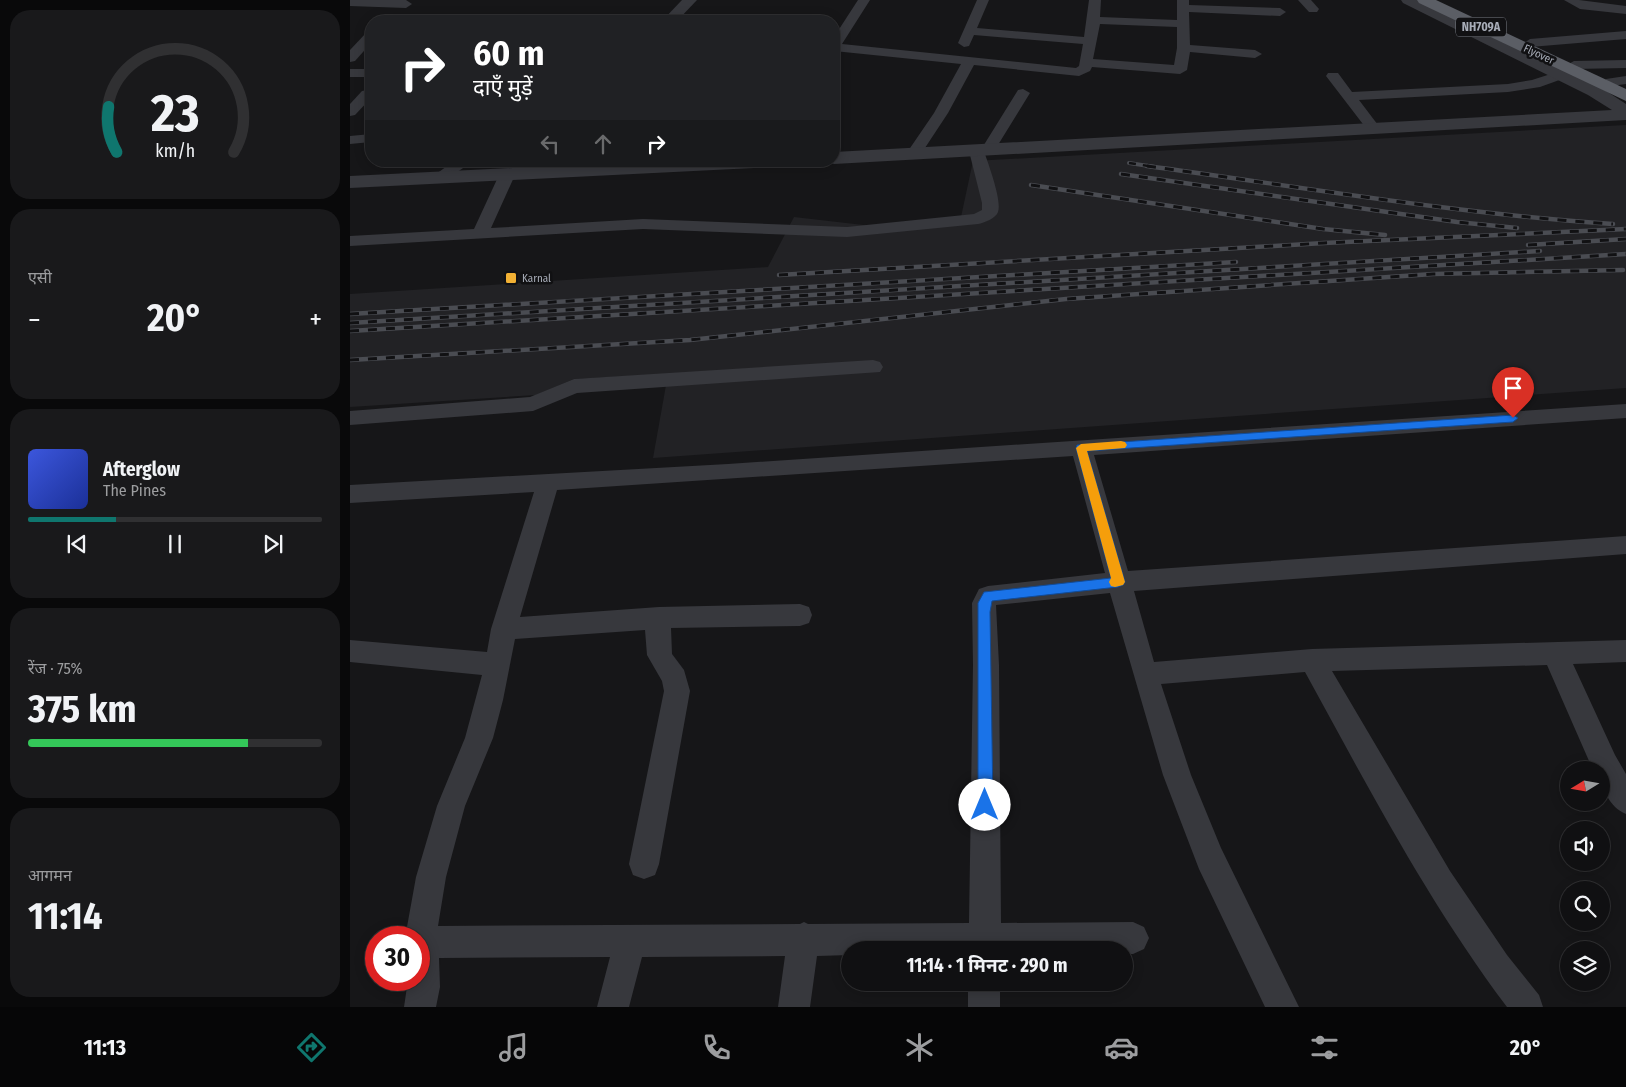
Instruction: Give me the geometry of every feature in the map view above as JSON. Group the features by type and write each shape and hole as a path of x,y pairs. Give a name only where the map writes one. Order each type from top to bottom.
{"highway":[{"name":"Flyover","path":"1424,0 1626,96"}],"street":[{"path":"350,2 406,4 420,0"},
{"path":"675,15 690,0"},
{"path":"690,15 705,0"},
{"path":"840,38 864,0"},
{"path":"914,154 942,113 983,0"},
{"path":"840,48 1072,72 1083,70 1094,20 1095,0"},
{"path":"1304,0 1313,9"},
{"path":"1408,0 1594,91 1626,113"},
{"path":"1439,0 1574,65 1618,81 1626,89"},
{"path":"1570,0 1580,5 1626,10"},
{"path":"394,15 406,4"},
{"path":"1086,62 1180,70 1184,48 1184,4 1280,12"},
{"path":"1094,20 1184,24"},
{"path":"971,31 1089,41"},
{"path":"1530,43 1626,36"},
{"path":"350,37 365,37"},
{"path":"350,58 365,43"},
{"path":"1184,48 1255,54"},
{"path":"1574,65 1626,64"},
{"path":"350,73 365,73"},
{"path":"1347,96 1508,88 1535,84 1560,75"},
{"path":"1333,76 1374,129"},
{"path":"350,94 365,93"},
{"path":"350,241 673,224 847,232 978,219 990,212 983,150 1023,93"},
{"path":"350,112 365,97"},
{"path":"840,158 1374,129 1626,113"},
{"path":"350,140 365,139"},
{"path":"440,177 456,167"},
{"path":"350,182 507,175 558,167"},
{"path":"480,234 507,175"},
{"path":"350,418 533,404 574,386 873,368"},
{"path":"350,494 548,483 1626,411"},
{"path":"1081,448 1145,674 1177,775 1210,858 1260,964 1284,1007"},
{"path":"422,926 430,877 452,806 479,738 504,629 548,483"},
{"path":"985,941 984,603 988,596 1118,582 1626,545"},
{"path":"504,629 659,618 800,615"},
{"path":"644,864 677,692 673,673 660,657 658,647 659,618"},
{"path":"350,651 497,665"},
{"path":"1145,674 1312,660 1626,651"},
{"path":"1555,653 1605,765 1626,800"},
{"path":"1312,660 1415,844 1466,922 1527,1007"},
{"path":"430,942 804,938 894,941"},
{"path":"794,1007 804,938"},
{"path":"1059,941 1133,938"},
{"path":"614,1007 630,940"},
{"path":"420,1007 423,991"},
{"path":"984,991 984,1007"}],"shaded area":[{"path":"1626,125 1626,388 653,458 668,374 574,379 536,395 350,407 350,294 768,267 794,217 872,226 961,217 973,161"}],"railway":[{"path":"1129,163 1155,167"},
{"path":"1147,166 1438,207 1613,224"},
{"path":"1121,174 1457,222 1517,228"},
{"path":"1031,185 1323,229 1385,235"},
{"path":"779,275 1324,243 1626,229"},
{"path":"1528,245 1626,239"},
{"path":"350,323 1540,251"},
{"path":"350,331 1626,254"},
{"path":"350,314 1236,262"},
{"path":"350,360 690,340 1066,299 1433,274 1623,270"}],"slow traffic":[{"path":"1115,582 1118,582 1081,448 1121,445"}],"place":[{"name":"Karnal","path":"511,278"}],"route":[{"path":"985,805 986,665 984,603 988,596 1118,582 1081,448 1513,418"}]}
